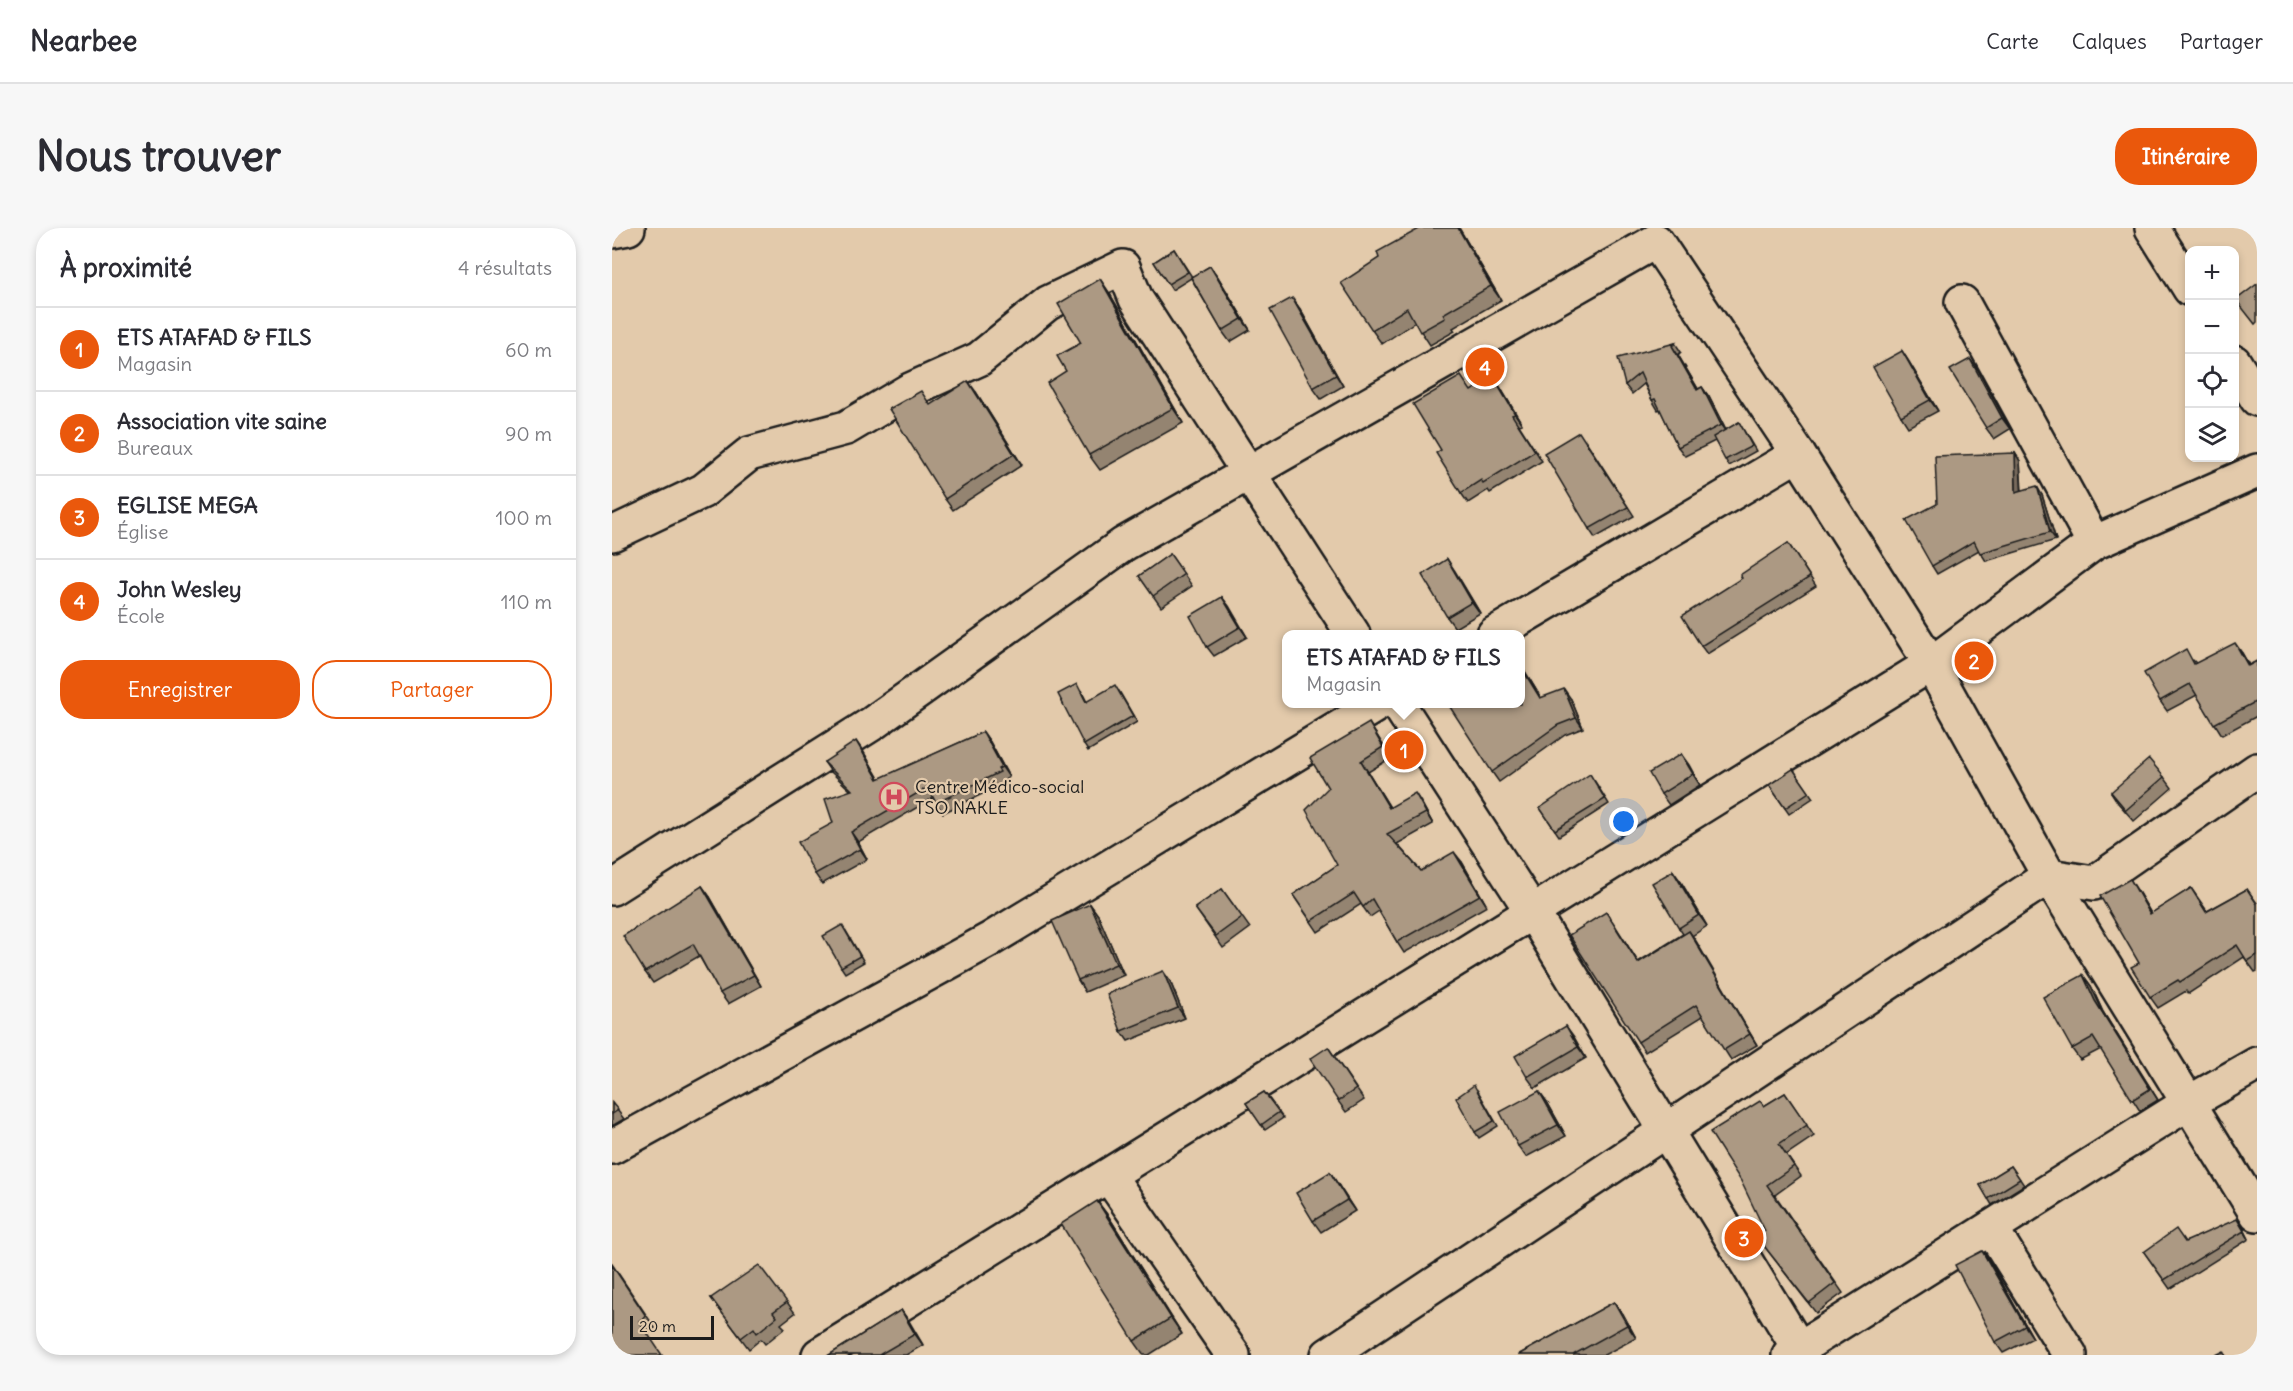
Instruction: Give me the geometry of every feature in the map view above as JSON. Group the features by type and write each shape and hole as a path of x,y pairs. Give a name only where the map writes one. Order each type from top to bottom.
{"street":[{"path":"612,231 628,228"},
{"path":"2152,228 2185,281"},
{"path":"612,888 873,723 1124,544 1656,242 1798,454 1930,664 2049,876 2257,1214"},
{"path":"612,534 703,491 749,454 846,428 910,390 979,359 1048,303 1123,267 1136,299 1350,630"},
{"path":"1962,302 2094,543"},
{"path":"2239,369 2257,399"},
{"path":"1501,630 1798,454"},
{"path":"819,1355 1930,664 2094,543 2257,471"},
{"path":"612,1147 989,940 1371,708"},
{"path":"1401,708 1533,913 1666,1131 1797,1353 2190,1102 2257,1064"},
{"path":"1328,1355 2049,876 2094,883 2257,770"},
{"path":"1109,1176 1233,1355"},
{"path":"1990,1228 2070,1355"}],"building":[{"path":"1418,228 1458,228 1491,286 1443,314 1445,318 1420,332 1407,308 1372,330 1341,283 1379,258 1377,252"},
{"path":"1174,249 1188,272 1168,284 1154,262"},
{"path":"1210,266 1242,319 1222,331 1191,277"},
{"path":"1100,279 1173,408 1089,455 1047,383 1066,371 1057,356 1081,343 1058,304"},
{"path":"2257,284 2257,322 2255,324 2239,304 2239,298"},
{"path":"1292,298 1336,375 1313,388 1270,310"},
{"path":"1675,343 1672,346 1697,390 1702,387 1721,425 1678,447 1640,373 1625,385 1618,358"},
{"path":"1902,351 1930,400 1901,416 1873,367"},
{"path":"1970,359 2002,418 1986,428 1950,370"},
{"path":"1461,376 1471,391 1493,377 1515,414 1512,415 1535,451 1483,483 1481,480 1461,493 1436,453 1441,450 1413,404"},
{"path":"968,381 1014,454 945,499 889,409 921,391 930,405"},
{"path":"1739,422 1752,446 1725,460 1713,437"},
{"path":"1579,432 1628,507 1589,529 1544,453"},
{"path":"2015,453 2016,492 2037,486 2050,532 1980,553 1974,541 1932,566 1906,520 1937,504 1935,456"},
{"path":"1788,543 1810,577 1701,646 1682,616 1742,578 1740,575"},
{"path":"1170,554 1184,574 1153,596 1139,576"},
{"path":"1447,559 1472,602 1447,617 1422,575"},
{"path":"1222,597 1240,627 1207,647 1190,616"},
{"path":"2235,643 2248,666 2257,661 2257,701 2214,724 2190,684 2160,701 2144,673 2186,649 2194,664"},
{"path":"1525,674 1540,698 1564,689 1576,718 1558,725 1492,772 1451,708 1525,708"},
{"path":"1077,684 1086,702 1115,685 1133,716 1084,745 1058,694"},
{"path":"1369,723 1383,747 1361,761 1389,808 1415,793 1426,813 1387,834 1421,871 1454,852 1480,895 1397,942 1372,899 1363,907 1354,893 1311,921 1293,895 1337,865 1306,810 1328,788 1310,758"},
{"path":"983,732 1002,767 998,769 1000,772 936,803 928,787 851,832 860,849 815,874 798,842 833,823 825,799 852,790 824,762 856,741 878,779"},
{"path":"1681,754 1693,774 1661,794 1649,773"},
{"path":"2149,759 2164,777 2126,810 2111,792"},
{"path":"1793,769 1809,792 1785,808 1769,785"},
{"path":"1590,774 1605,799 1555,830 1540,808"},
{"path":"1673,871 1699,915 1679,928 1652,883"},
{"path":"2130,879 2150,914 2191,888 2206,912 2247,889 2257,904 2257,955 2247,961 2237,945 2180,982 2178,980 2150,997 2131,967 2139,963 2100,896"},
{"path":"702,886 754,975 720,993 693,944 645,972 623,936"},
{"path":"1222,889 1242,917 1216,936 1195,908"},
{"path":"1090,904 1116,964 1078,980 1052,921"},
{"path":"1606,912 1638,963 1689,931 1750,1034 1724,1050 1696,1005 1638,1042 1569,935"},
{"path":"842,925 860,956 841,967 823,936"},
{"path":"1163,971 1178,1008 1121,1031 1107,994"},
{"path":"2083,975 2095,1001 2150,1089 2132,1100 2093,1037 2072,1049 2043,997"},
{"path":"1566,1026 1578,1047 1527,1077 1515,1056"},
{"path":"1328,1047 1356,1089 1338,1101 1310,1059"},
{"path":"1474,1085 1494,1121 1475,1132 1456,1098"},
{"path":"1539,1091 1558,1125 1518,1146 1500,1112"},
{"path":"1264,1092 1279,1112 1261,1125 1246,1103"},
{"path":"1785,1093 1807,1125 1779,1144 1794,1166 1767,1185 1835,1283 1809,1303 1757,1237 1765,1231 1741,1181 1710,1132 1760,1101 1764,1106"},
{"path":"612,1103 618,1110 612,1114"},
{"path":"2011,1166 2020,1179 1988,1199 1980,1185"},
{"path":"1330,1172 1347,1200 1313,1221 1296,1193"},
{"path":"1097,1201 1171,1318 1134,1341 1061,1224"},
{"path":"2237,1219 2244,1231 2164,1280 2144,1252 2176,1229 2185,1242"},
{"path":"1982,1251 2025,1326 1995,1342 1955,1265"},
{"path":"612,1265 646,1316 639,1321 662,1355 612,1355"},
{"path":"759,1265 787,1302 773,1312 777,1317 757,1333 754,1328 741,1338 711,1298"},
{"path":"1614,1302 1627,1325 1573,1355 1518,1355"},
{"path":"901,1310 915,1334 879,1355 829,1355"}],"place":[{"name":"John Wesley","path":"1485,367"},
{"name":"Association vite saine","path":"1974,661"},
{"name":"ETS ATAFAD & FILS","path":"1404,750"},
{"name":"Centre Médico-social TSO NAKLE","path":"894,797"},
{"name":"EGLISE MEGA","path":"1744,1238"}]}
